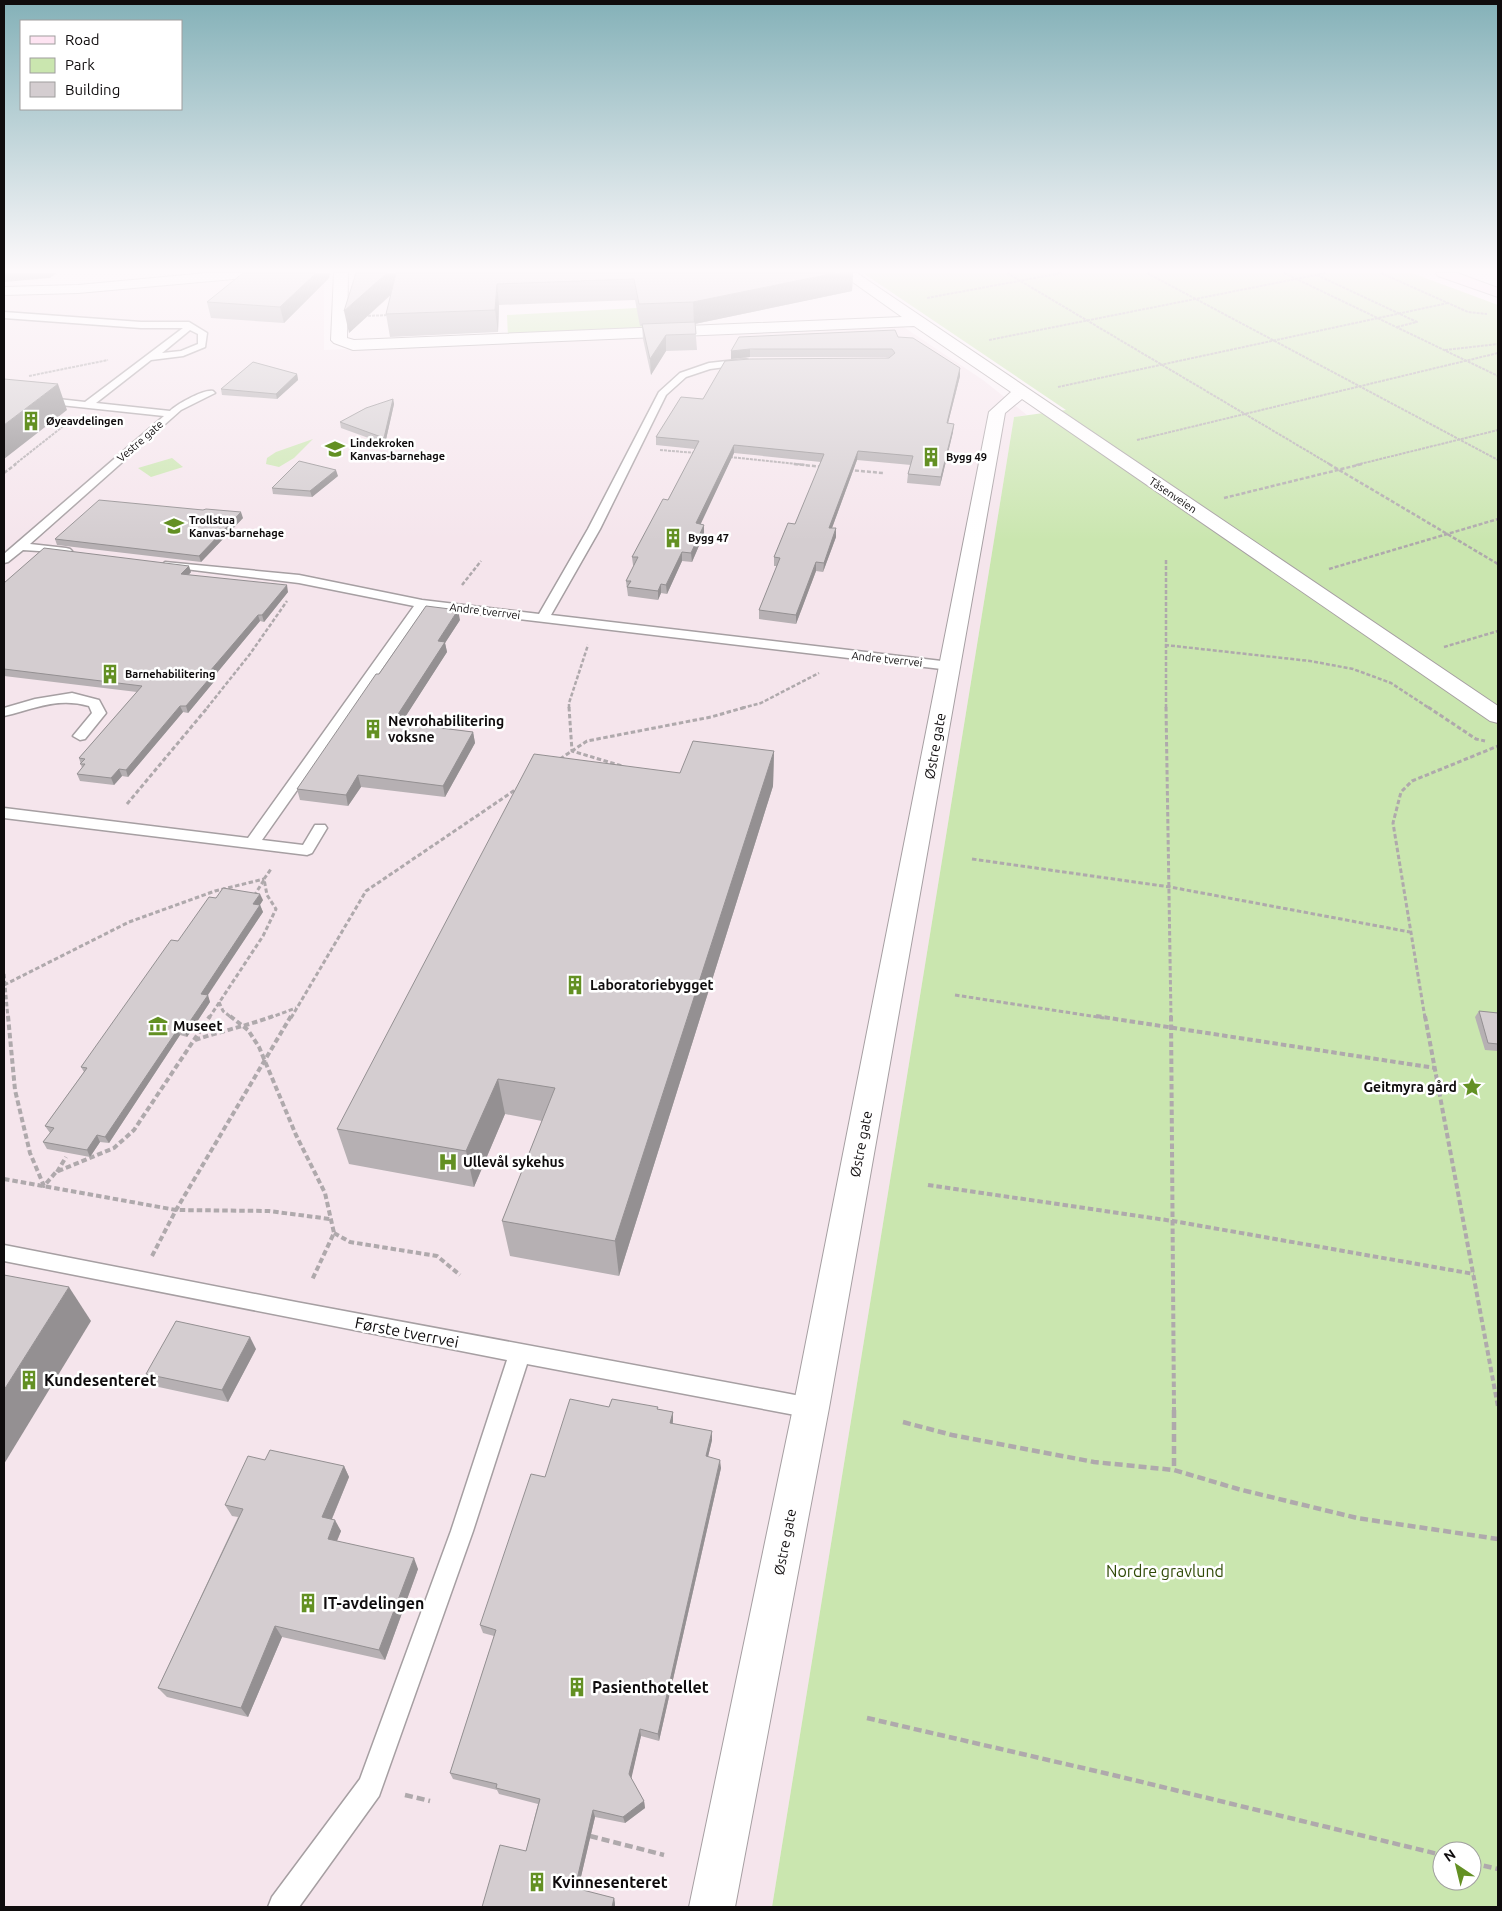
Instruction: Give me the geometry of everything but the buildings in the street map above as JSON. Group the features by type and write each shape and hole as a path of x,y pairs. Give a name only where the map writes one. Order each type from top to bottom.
{"street":[{"name":"Tåsenveien","path":"977,362 1498,716"},
{"name":"Østre gate","path":"712,1907 811,1408 997,412 1013,396 1023,394"}],"lane":[{"path":"88,404 143,362"},
{"path":"544,618 594,529 637,447 662,394 683,375 709,366 758,362"},
{"path":"172,414 178,408 210,392"},
{"name":"Vestre gate","path":"4,396 172,414"},
{"name":"Vestre gate","path":"4,560 172,414"},
{"path":"21,546 78,553"},
{"name":"Andre tverrvei","path":"156,562 299,579 422,604 950,666"},
{"path":"252,843 422,604"},
{"path":"4,712 35,703 72,697 94,703 99,714 80,736"},
{"path":"4,813 307,850 320,828"},
{"name":"Første tverrvei","path":"4,1253 520,1354 811,1408"},
{"path":"282,1907 370,1787 462,1530 520,1354"}],"path":[{"path":"21,377 99,362"},
{"path":"1158,362 1498,564"},
{"path":"1054,388 1176,362"},
{"path":"1316,362 1498,460"},
{"path":"1135,440 1461,362"},
{"path":"1469,362 1498,376"},
{"path":"4,473 69,422"},
{"path":"1222,498 1498,430"},
{"path":"637,447 696,453"},
{"path":"725,456 824,467"},
{"path":"844,469 883,473"},
{"path":"1320,571 1498,519"},
{"path":"1166,560 1165,646 1170,887 1174,1470"},
{"path":"457,592 481,561"},
{"path":"109,826 208,709 265,633 289,597"},
{"path":"572,751 569,703 587,651 593,624"},
{"path":"1437,649 1498,631"},
{"path":"1165,646 1310,661 1353,669 1391,683 1476,739 1498,745"},
{"path":"556,762 587,741 711,717 761,703 823,671"},
{"path":"1498,745 1412,781 1401,792 1392,823 1410,932 1498,1407"},
{"path":"572,751 623,766"},
{"path":"152,1257 176,1210 366,891 525,783"},
{"path":"252,898 285,848"},
{"path":"972,858 1170,887 1410,932"},
{"path":"4,985 129,922 215,890 264,879"},
{"path":"56,1172 114,1148 134,1130 263,936 276,909 267,895 264,879"},
{"path":"4,974 15,1090 30,1153 44,1186"},
{"path":"955,995 1435,1068"},
{"path":"219,1002 223,1011 244,1027 259,1047 264,1062 325,1193 334,1233 312,1280"},
{"path":"194,1040 244,1027 296,1008"},
{"path":"44,1186 66,1157"},
{"path":"4,1179 176,1210 205,1213 278,1212 330,1219"},
{"path":"928,1185 1173,1222 1474,1274"},
{"path":"334,1233 350,1242 437,1256 460,1275"},
{"path":"903,1422 952,1435 1094,1462 1174,1470 1238,1489 1357,1518 1498,1538"},
{"path":"867,1718 1123,1777 1432,1853"},
{"path":"405,1795 430,1801"},
{"path":"590,1836 664,1854"},
{"path":"1482,1865 1498,1869"}],"shaded area":[{"name":"Ullevål sykehus","path":"4,362 956,362 983,380 1027,415 1014,417 772,1907 4,1907"}],"green space":[{"name":"Nordre gravlund","path":"995,362 1498,362 1498,1907 772,1907 1014,417 1066,410"},
{"path":"313,439 294,458 279,467 266,464 267,458 276,452"},
{"path":"172,458 183,467 151,477 138,468"}],"place":[{"name":"Øyeavdelingen","path":"31,421"},
{"name":"Lindekroken Kanvas-barnehage","path":"335,449"},
{"name":"Bygg 49","path":"931,457"},
{"name":"Trollstua Kanvas-barnehage","path":"174,526"},
{"name":"Bygg 47","path":"673,538"},
{"name":"Barnehabilitering","path":"110,674"},
{"name":"Nevrohabilitering voksne","path":"373,729"},
{"name":"Laboratoriebygget","path":"575,985"},
{"name":"Museet","path":"158,1026"},
{"name":"Geitmyra gård","path":"1472,1087"},
{"name":"Ullevål sykehus","path":"448,1162"},
{"name":"Kundesenteret","path":"29,1380"},
{"name":"IT-avdelingen","path":"308,1603"},
{"name":"Pasienthotellet","path":"577,1687"},
{"name":"Kvinnesenteret","path":"537,1882"}]}
